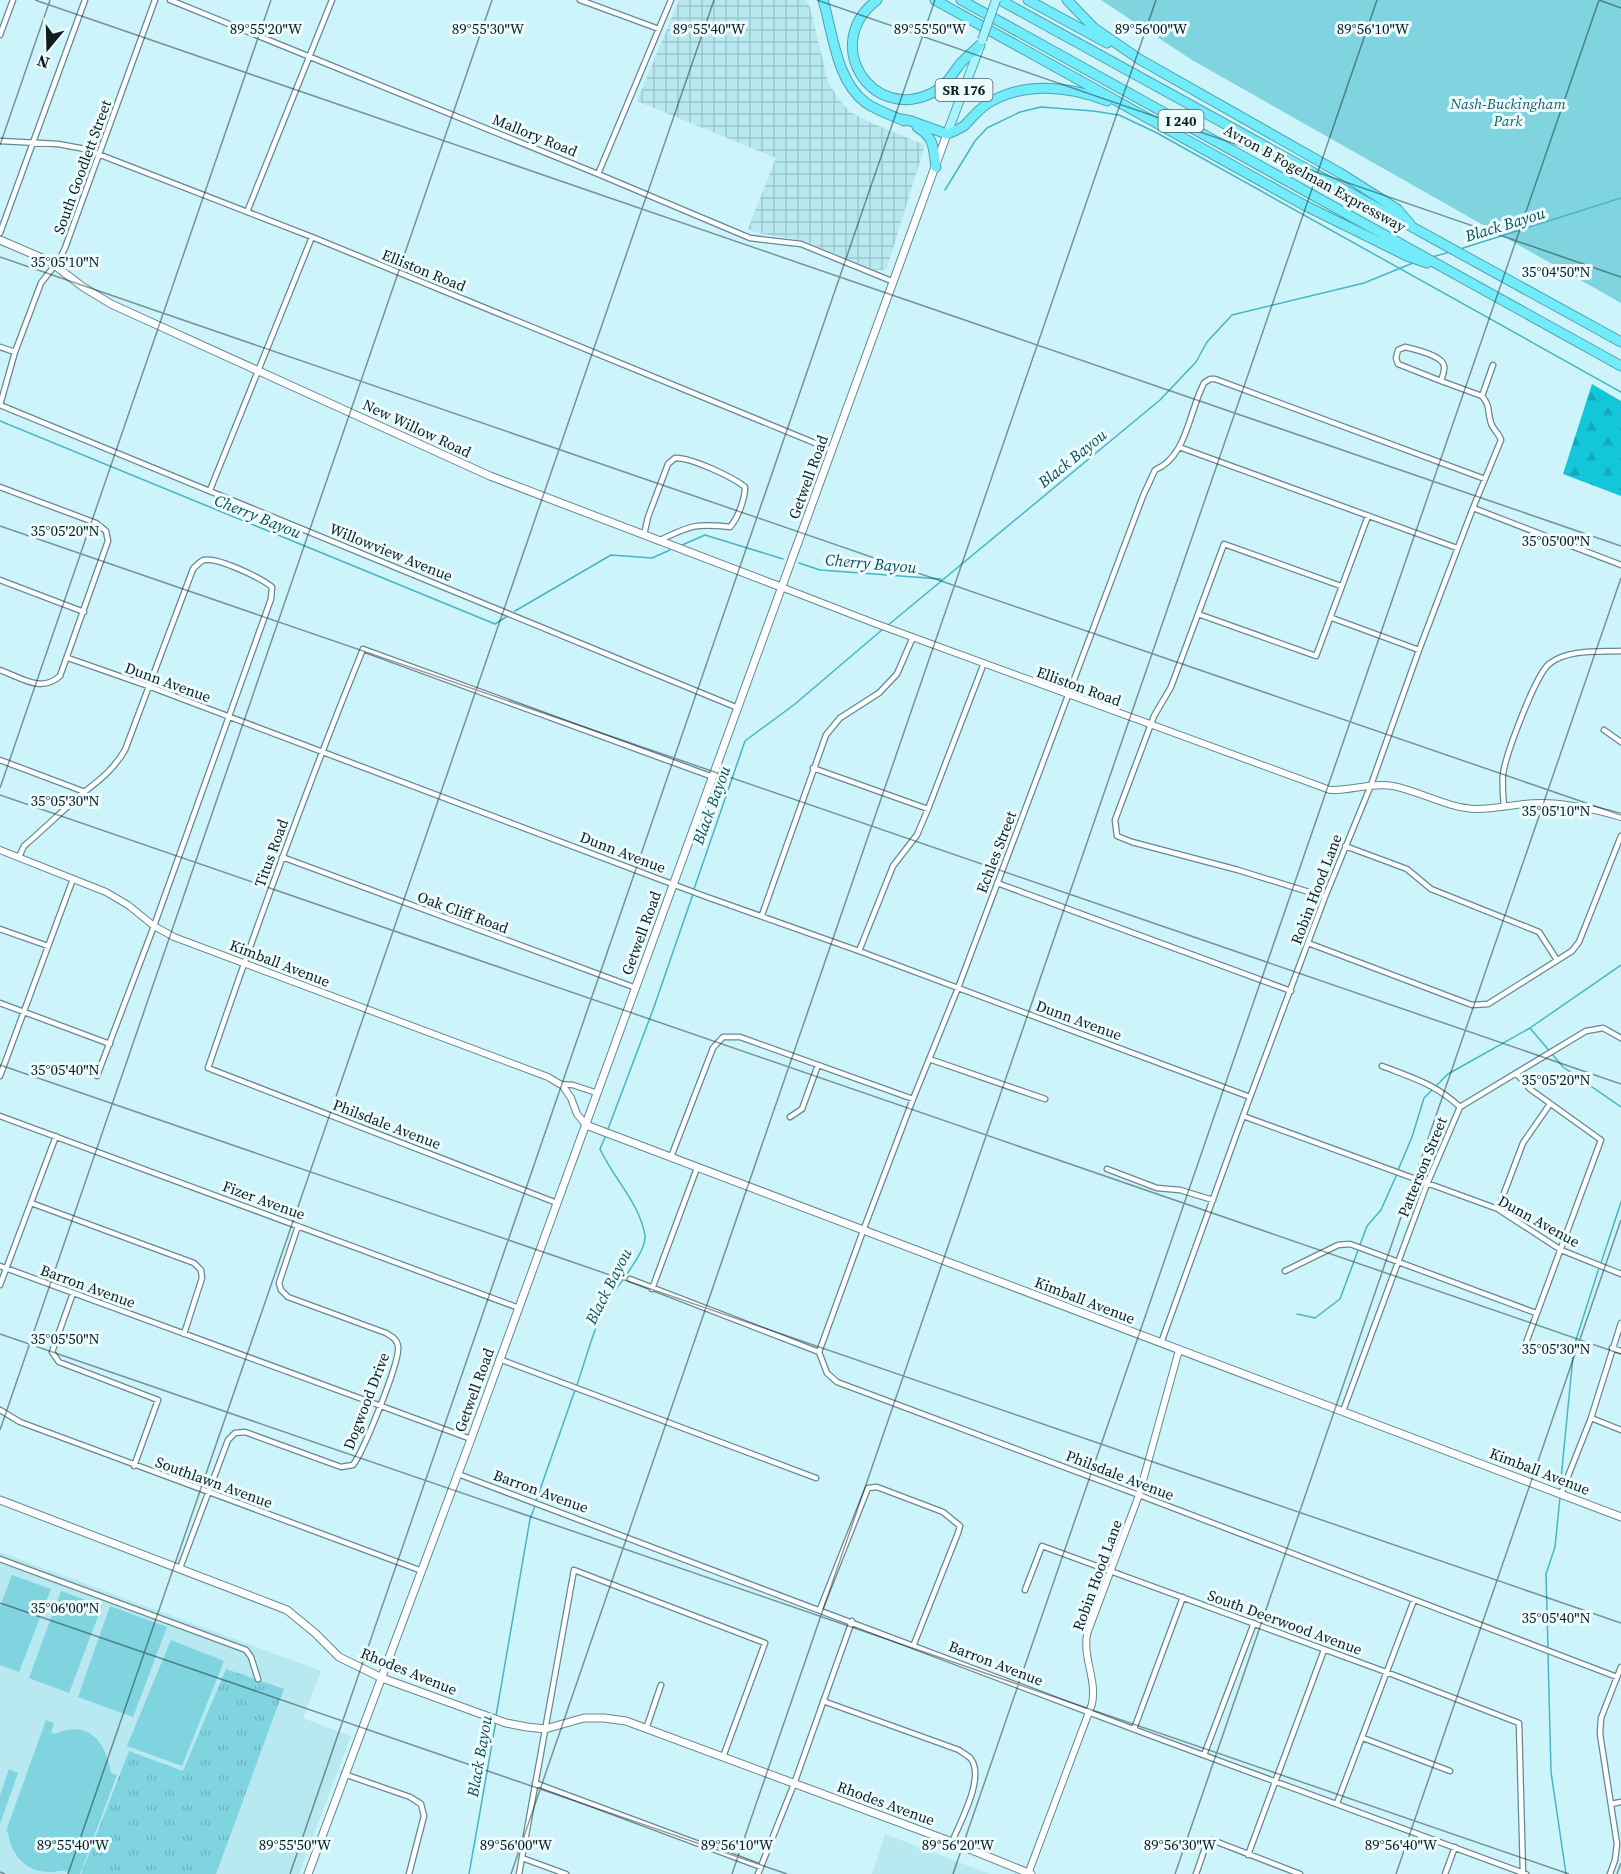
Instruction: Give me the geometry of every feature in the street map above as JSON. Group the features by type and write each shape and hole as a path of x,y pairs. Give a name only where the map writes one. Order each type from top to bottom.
{"highway":[{"path":"823,0 840,61 852,89 870,105 918,128 929,136 936,167"},
{"path":"877,0 864,12 857,23 852,51 855,64 863,78 885,95 899,99 914,99 935,92 948,81 981,42"},
{"path":"935,0 1310,208 1407,256 1448,270"},
{"name":"Avron B Fogelman Expressway","path":"961,0 1621,366"},
{"name":"Avron B Fogelman Expressway","path":"998,0 1621,342"},
{"path":"1028,0 1138,59 1366,189 1397,209 1420,232"},
{"path":"1067,0 1094,28 1138,59"},
{"path":"901,120 911,121 947,134 963,127 978,110 995,99 1035,88 1068,90 1097,97 1167,129"}],"main road":[{"name":"Getwell Road","path":"308,1874 471,1439 781,587 998,0"},
{"name":"New Willow Road","path":"0,240 34,253 55,265 83,287 111,304 497,480 781,587"},
{"name":"Kimball Avenue","path":"586,1125 1621,1517"},
{"name":"Rhodes Avenue","path":"0,1500 287,1610 339,1657 382,1678 527,1728 545,1729 584,1719 604,1718 626,1721 952,1842 1029,1874"}],"street":[{"path":"0,35 13,0"},
{"path":"0,232 85,0"},
{"name":"South Goodlett Street","path":"0,405 15,352 41,283 65,248 155,0"},
{"name":"Mallory Road","path":"170,0 750,238 801,244 894,282"},
{"path":"247,212 332,0"},
{"path":"580,0 659,29"},
{"path":"598,174 671,0"},
{"name":"Elliston Road","path":"0,141 72,146 99,154 312,237 832,450"},
{"path":"210,490 312,237"},
{"path":"0,347 15,352"},
{"path":"1441,381 1444,367 1440,359 1405,347 1398,350 1395,358 1401,366 1441,381 1482,396 1493,365"},
{"name":"Echles Street","path":"819,1352 913,1099 958,988 1155,470 1166,465 1179,447 1204,383 1215,379 1485,479"},
{"name":"Robin Hood Lane","path":"1161,1343 1325,897 1371,785 1419,650 1498,446 1501,436 1492,427 1488,404 1482,396"},
{"name":"Willowview Avenue","path":"0,405 738,708"},
{"path":"1179,447 1458,548"},
{"path":"644,536 648,517 668,464 675,458 687,459 700,464 745,486 744,495 730,527 712,524 696,525 658,541"},
{"path":"0,487 96,523 106,531 108,542 60,676 51,684 41,685 0,670"},
{"path":"1473,508 1621,565"},
{"path":"1198,614 1316,656 1368,516"},
{"path":"1325,897 1238,870 1131,842 1117,836 1115,820 1150,725 1171,687 1224,544 1341,586"},
{"path":"19,857 24,846 85,792 102,780 125,750 193,569 202,560 213,560 262,579 272,587 271,599 229,717 97,1076"},
{"path":"0,580 84,612"},
{"name":"Elliston Road","path":"781,587 874,624 1330,790 1344,791 1371,785 1395,787 1443,804 1475,809 1539,803 1569,804 1621,817"},
{"path":"1332,618 1419,650"},
{"path":"762,915 826,735 840,718 879,693 897,674 913,637"},
{"name":"Titus Road","path":"208,1068 282,857 363,649 713,777"},
{"path":"1504,807 1502,788 1507,758 1540,675 1550,663 1564,656 1621,651"},
{"name":"Dunn Avenue","path":"68,658 322,751 698,894 762,915 1250,1097"},
{"path":"859,951 893,866 917,835 984,663"},
{"path":"1604,730 1621,742"},
{"path":"0,760 85,792"},
{"path":"813,768 928,809"},
{"path":"1308,944 1472,1005 1488,1004 1572,951 1579,942 1621,836"},
{"path":"1345,846 1407,869 1431,889 1539,932 1557,960"},
{"name":"Kimball Avenue","path":"0,850 106,892 128,905 154,926 174,937 548,1077 559,1084 573,1085 597,1093"},
{"name":"Oak Cliff Road","path":"282,857 636,988"},
{"path":"0,1076 73,879"},
{"path":"997,883 1291,991"},
{"path":"0,929 48,946"},
{"path":"0,1003 110,1044"},
{"name":"Patterson Street","path":"1343,1411 1427,1184 1460,1107 1587,1030 1603,1028 1621,1038"},
{"path":"671,1157 713,1048 723,1037 740,1037 913,1099"},
{"path":"929,1059 1045,1099"},
{"path":"790,1117 802,1109 818,1065"},
{"path":"1382,1066 1443,1092 1460,1107"},
{"name":"Philsdale Avenue","path":"208,1068 557,1203"},
{"path":"1516,1072 1530,1089 1601,1140 1523,1351"},
{"path":"559,1084 571,1098 577,1114 586,1125"},
{"path":"1498,1209 1524,1143 1550,1104"},
{"name":"Fizer Avenue","path":"0,1116 519,1308"},
{"name":"Dunn Avenue","path":"1243,1116 1498,1209 1561,1250 1621,1274"},
{"path":"0,1285 56,1136"},
{"path":"652,1289 697,1168"},
{"path":"1107,1170 1157,1188 1180,1190 1213,1200"},
{"path":"31,1203 194,1263 201,1270 202,1278 184,1334"},
{"name":"Dogwood Drive","path":"180,1568 228,1440 235,1433 245,1432 341,1467 353,1465 359,1457 380,1407 397,1358 398,1346 395,1339 386,1333 288,1297 281,1290 279,1283 298,1226"},
{"path":"1285,1271 1338,1245 1350,1244 1536,1313"},
{"name":"Barron Avenue","path":"0,1266 471,1439"},
{"path":"630,1279 819,1352"},
{"path":"73,1293 51,1352 59,1362 158,1400 134,1466"},
{"path":"1562,1494 1591,1418 1621,1323"},
{"path":"1612,1348 1621,1351"},
{"name":"Robin Hood Lane","path":"1029,1874 1089,1712 1094,1687 1085,1648 1087,1634 1139,1495 1179,1350"},
{"name":"Philsdale Avenue","path":"819,1352 827,1373 837,1382 1617,1677"},
{"path":"500,1359 816,1478"},
{"name":"Southlawn Avenue","path":"0,1410 20,1422 134,1466 422,1571"},
{"path":"1591,1418 1621,1430"},
{"name":"Barron Avenue","path":"458,1473 1525,1874"},
{"path":"820,1609 868,1488 877,1487 943,1512 960,1526 914,1644"},
{"name":"South Deerwood Avenue","path":"1025,1590 1041,1546 1519,1723 1525,1874"},
{"path":"0,1558 246,1650 251,1657 258,1679"},
{"path":"519,1874 574,1570 765,1643 723,1757"},
{"path":"1134,1728 1182,1597"},
{"path":"1337,1803 1414,1600"},
{"path":"758,1874 794,1784 852,1621"},
{"path":"1204,1755 1254,1623"},
{"path":"1248,1855 1324,1650"},
{"path":"1610,1874 1617,1844 1600,1734 1601,1718 1621,1667"},
{"path":"646,1729 661,1685"},
{"path":"823,1701 959,1750 970,1758 976,1772 974,1788 952,1842"},
{"path":"1363,1738 1450,1771"},
{"path":"345,1774 410,1797 421,1804 424,1816 409,1874"},
{"path":"535,1783 761,1867"},
{"path":"1611,1804 1621,1802"},
{"path":"1196,1874 1205,1848 1212,1840 1300,1874"},
{"path":"1445,1874 1455,1847"},
{"path":"522,1858 566,1874"}],"shaded area":[{"path":"679,0 806,0 810,7 828,82 838,98 850,112 925,145 887,268 875,270 805,241 758,233 748,229 776,158 637,101"},
{"path":"0,1552 321,1671 303,1718 351,1736 299,1874 0,1874"},
{"path":"885,1834 990,1874 872,1874"}],"green space":[{"name":"Nash-Buckingham Park","path":"1101,0 1621,0 1621,303 1192,60"},
{"path":"1592,384 1621,401 1621,496 1563,474"},
{"path":"12,1575 51,1589 19,1672 0,1665 0,1607"},
{"path":"61,1591 102,1606 69,1693 29,1678"},
{"path":"110,1606 167,1627 133,1717 78,1697"},
{"path":"171,1640 224,1661 182,1766 127,1746"},
{"path":"226,1669 284,1689 216,1874 81,1874 129,1751 183,1771"},
{"path":"46,1720 54,1723 51,1732 54,1734 77,1729 93,1736 105,1751 111,1773 117,1775 80,1874 41,1871 26,1865 12,1848 6,1831"},
{"path":"9,1769 18,1773 0,1824 0,1795"}],"waterway":[{"path":"945,190 975,141 987,128 1020,112 1041,107 1119,115 1157,133 1621,392"},
{"name":"Black Bayou","path":"1460,249 1621,198"},
{"name":"Black Bayou","path":"1432,257 1450,252"},
{"name":"Black Bayou","path":"887,626 1160,400 1196,362 1207,342 1232,315 1364,283 1413,263"},
{"name":"Cherry Bayou","path":"0,421 495,624 506,617"},
{"name":"Cherry Bayou","path":"682,545 705,535 783,559"},
{"name":"Cherry Bayou","path":"515,611 611,555 652,558 670,550"},
{"name":"Cherry Bayou","path":"799,563 820,570 941,579"},
{"name":"Black Bayou","path":"694,889 745,741 795,704 883,629"},
{"name":"Black Bayou","path":"608,1129 693,894"},
{"path":"1621,965 1530,1028 1563,1067 1621,1107"},
{"path":"1436,1086 1448,1074 1530,1028"},
{"path":"1398,1170 1412,1137 1424,1098 1433,1089"},
{"name":"Black Bayou","path":"577,1385 606,1305 638,1257 645,1242 642,1223 632,1201 600,1149 605,1137"},
{"path":"1297,1314 1315,1318 1340,1299 1367,1226 1381,1210 1397,1174"},
{"path":"1601,1263 1621,1202"},
{"path":"1560,1489 1574,1346 1599,1268"},
{"name":"Black Bayou","path":"536,1501 575,1390"},
{"path":"1548,1649 1546,1574 1555,1547 1560,1497"},
{"name":"Black Bayou","path":"496,1716 530,1519 535,1506"},
{"path":"1548,1654 1551,1772 1566,1874"},
{"name":"Black Bayou","path":"469,1874 496,1721"}]}
